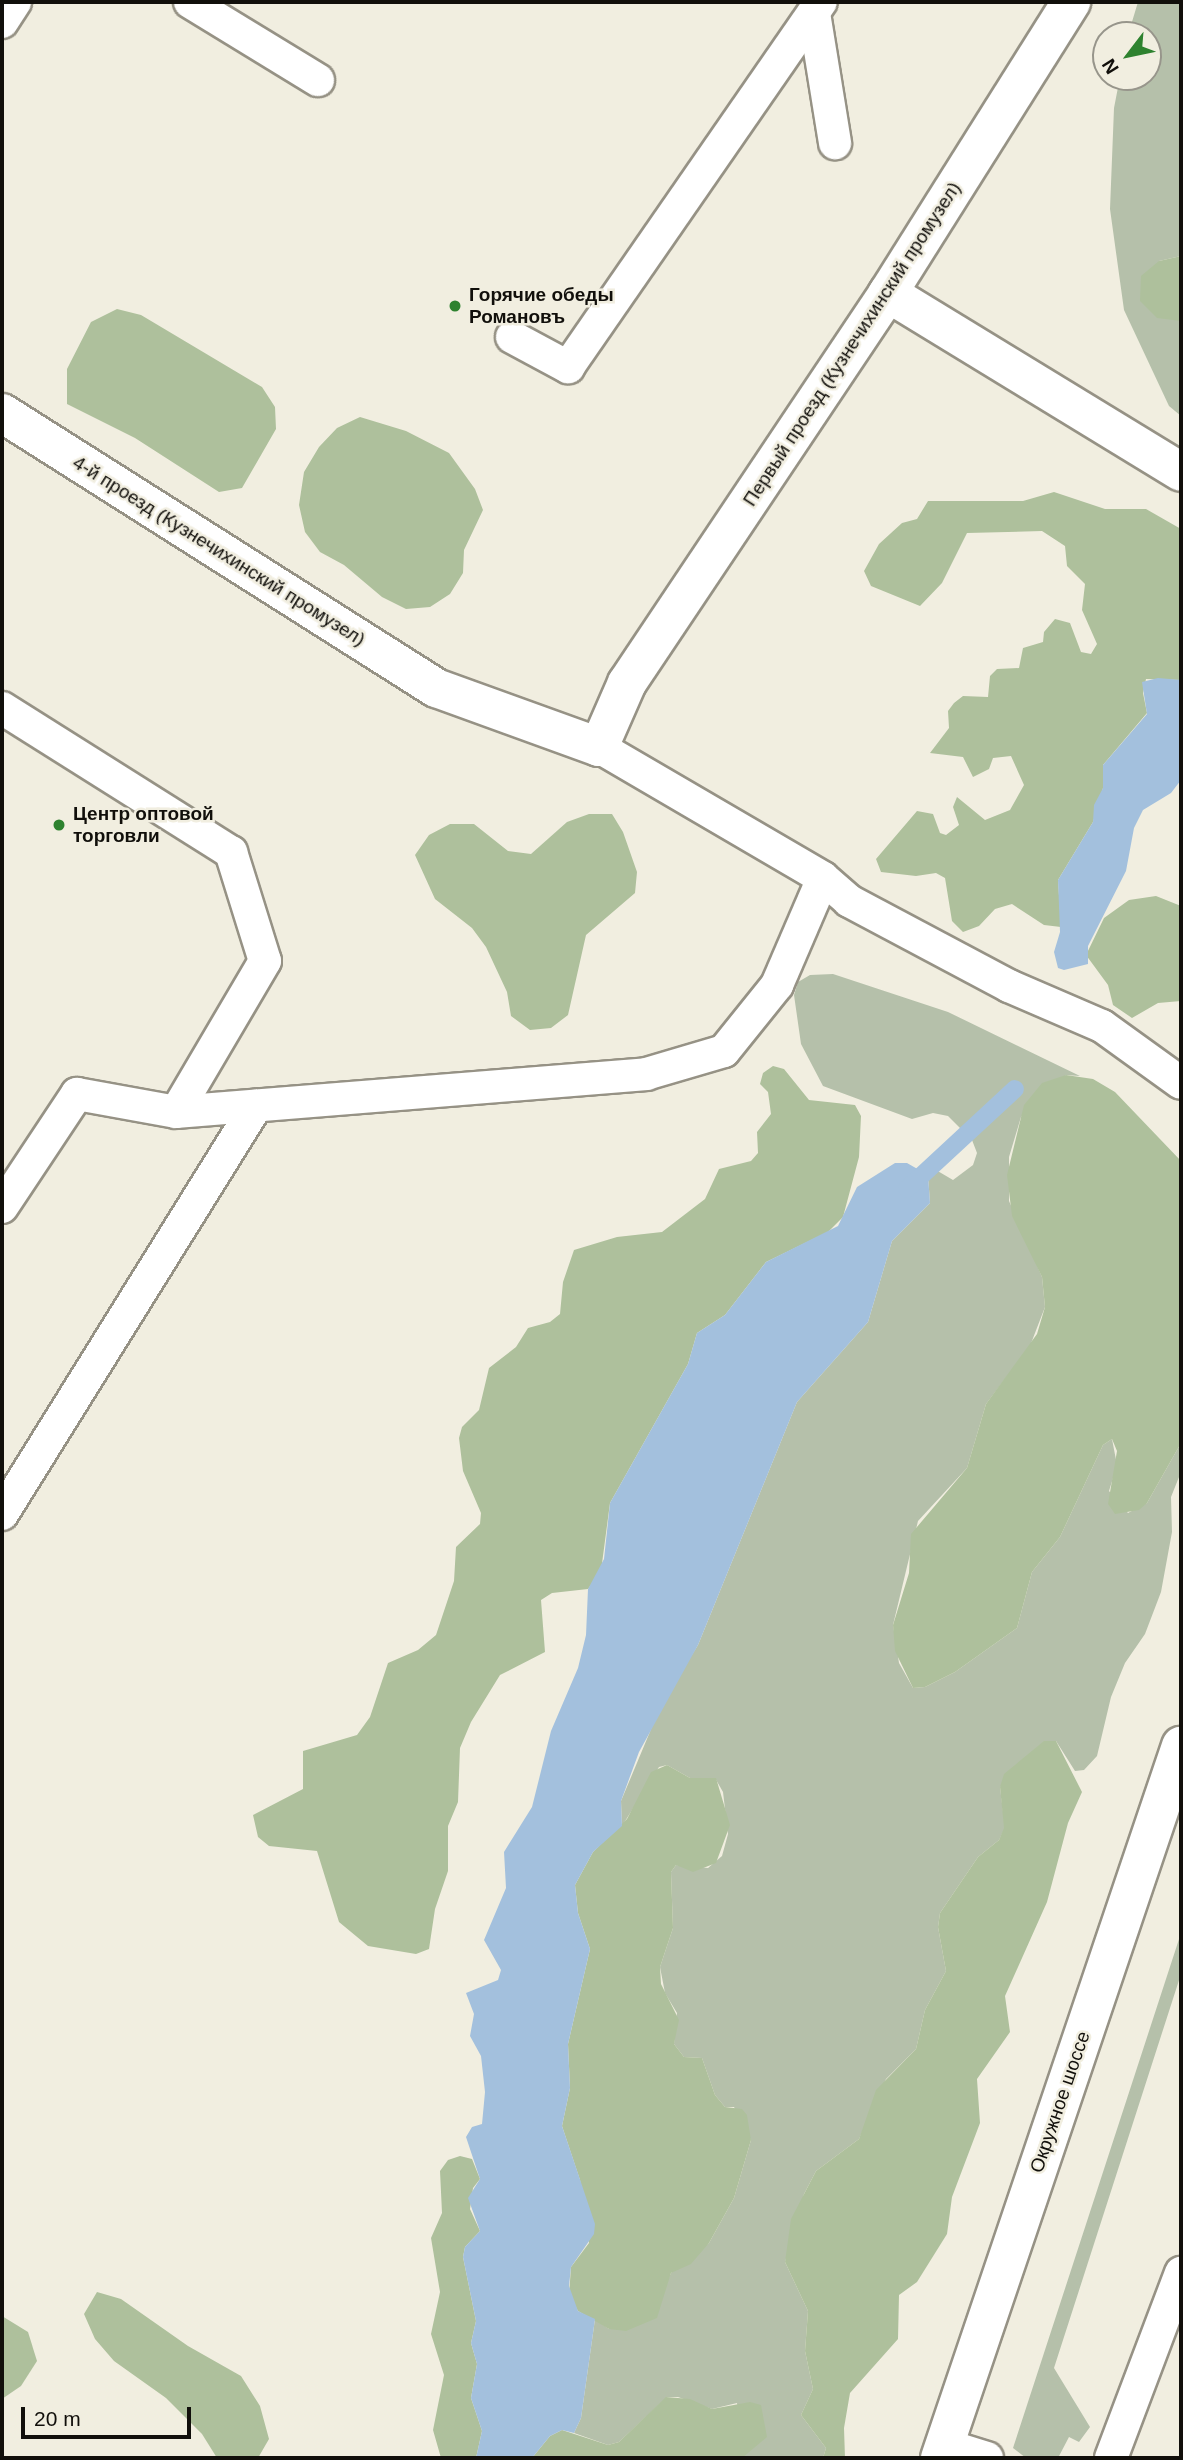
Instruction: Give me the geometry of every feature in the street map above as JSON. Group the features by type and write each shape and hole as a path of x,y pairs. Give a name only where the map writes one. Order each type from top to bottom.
{"street":[{"name":"Первый проезд (Кузнечихинский промузел)","path":"598,747 627,683 888,293 1071,2"},
{"path":"888,293 1181,472"},
{"name":"4-й проезд (Кузнечихинский промузел)","path":"2,414 436,688 598,747"},
{"name":"Окружное шоссе","path":"943,2452 1174,1792 1181,1746"}],"lane":[{"path":"2,22 15,2"},
{"path":"190,2 318,80"},
{"path":"818,7 835,143"},
{"path":"512,337 568,367 818,7"},
{"path":"2,708 231,852 265,961 176,1112"},
{"path":"598,747 824,878 849,901 1009,986 1102,1026 1181,1083"},
{"path":"2,1207 77,1094 176,1112 646,1074 724,1051 776,985 824,878"},
{"path":"2,1514 256,1106"},
{"path":"1111,2458 1181,2273"},
{"path":"943,2452 987,2458"}],"green space":[{"path":"1138,2 1181,2 1181,256 1159,261 1181,321 1181,416 1169,406 1124,310 1110,209 1114,108 1117,91 1162,91 1162,21 1132,21"},
{"path":"1181,256 1181,321 1157,318 1140,301 1141,276 1159,261"},
{"path":"117,309 141,315 262,387 275,407 276,429 242,488 219,492 135,438 67,404 67,369 91,322"},
{"path":"360,417 406,431 449,453 475,489 483,510 464,550 463,573 450,594 430,607 406,609 382,597 344,565 320,552 305,532 299,505 304,472 319,447 337,428"},
{"path":"1054,492 1105,509 1146,509 1181,529 1181,680 1146,679 1143,693 1147,713 1103,765 1103,788 1093,822 1058,880 1061,927 1044,925 1012,904 995,909 979,926 963,932 952,921 945,878 936,873 916,876 881,872 876,859 917,811 933,814 940,833 946,835 959,825 953,807 957,797 985,820 1010,810 1024,785 1011,756 993,758 989,769 973,777 963,757 930,753 949,728 948,711 954,703 963,696 988,697 990,676 997,669 1019,668 1023,648 1043,642 1044,632 1055,619 1070,623 1081,652 1091,654 1097,644 1082,610 1085,584 1067,566 1065,546 1042,531 967,533 942,583 920,606 871,586 864,571 879,544 902,523 917,519 928,501 1023,501"},
{"path":"589,814 612,814 623,832 637,872 635,893 586,935 568,1015 551,1028 530,1030 511,1016 507,992 486,947 472,928 435,899 415,855 429,835 450,824 474,824 508,851 531,854 567,822"},
{"path":"1156,896 1181,906 1181,1001 1158,1003 1132,1018 1113,1005 1108,985 1086,955 1104,918 1129,900"},
{"path":"833,974 948,1012 1080,1076 1066,1075 1021,1117 1009,1157 1009,1201 1042,1277 1045,1307 1030,1346 986,1404 967,1468 918,1521 893,1625 899,1663 913,1688 925,1687 955,1672 1017,1628 1032,1572 1060,1537 1103,1445 1112,1439 1117,1465 1109,1491 1128,1513 1147,1503 1181,1443 1181,1472 1171,1497 1172,1532 1161,1592 1145,1634 1125,1663 1111,1697 1097,1756 1084,1770 1075,1771 1056,1741 1000,1787 1005,1828 999,1840 978,1857 940,1913 938,1927 946,1971 925,2010 916,2049 886,2079 859,2139 816,2171 804,2194 785,2262 808,2311 805,2351 813,2389 801,2415 826,2448 823,2458 742,2458 737,2403 712,2409 678,2397 667,2397 619,2442 608,2445 574,2433 581,2418 595,2319 609,2329 665,2287 671,2273 709,2243 734,2198 751,2140 734,2107 725,2107 715,2095 702,2058 684,2057 674,2044 677,2013 665,1993 660,1967 673,1928 671,1872 676,1865 708,1868 722,1856 728,1834 723,1792 715,1778 690,1778 667,1765 659,1767 622,1826 621,1801 662,1703 698,1645 797,1402 868,1322 892,1241 930,1203 928,1175 918,1169 924,1163 953,1180 973,1165 977,1153 972,1140 948,1116 933,1113 912,1119 823,1086 801,1044 794,995 798,982 810,975"},
{"path":"773,1066 784,1069 809,1100 855,1105 861,1116 859,1157 843,1217 828,1232 766,1262 725,1315 697,1333 688,1364 610,1503 601,1571 588,1589 552,1593 541,1600 545,1652 500,1675 471,1722 460,1748 458,1802 448,1826 448,1871 435,1909 429,1949 416,1954 368,1946 339,1922 317,1851 269,1846 258,1837 253,1815 303,1789 303,1751 357,1735 370,1717 388,1663 418,1650 436,1635 454,1581 456,1547 480,1524 481,1513 463,1471 459,1438 462,1427 479,1410 489,1368 516,1347 528,1328 550,1322 560,1314 563,1282 574,1250 617,1237 662,1232 705,1199 719,1169 751,1161 758,1153 757,1132 771,1114 768,1092 760,1084 763,1073"},
{"path":"1066,1075 1093,1079 1115,1092 1181,1161 1181,1443 1147,1503 1139,1510 1115,1514 1108,1504 1117,1451 1112,1439 1103,1445 1060,1537 1032,1572 1017,1628 955,1672 925,1687 913,1688 895,1651 893,1625 909,1573 911,1534 967,1468 986,1404 1037,1334 1045,1307 1042,1277 1012,1216 1007,1175 1024,1105 1042,1083"},
{"path":"1044,1741 1056,1741 1082,1792 1068,1823 1047,1902 1005,1996 1010,2032 977,2079 980,2123 952,2197 947,2234 917,2282 899,2295 898,2339 850,2393 844,2428 845,2458 823,2458 826,2448 801,2415 813,2389 805,2351 808,2311 785,2262 791,2219 816,2171 859,2139 876,2090 916,2049 925,2010 946,1971 938,1927 940,1913 978,1857 999,1840 1004,1828 1000,1787 1004,1774"},
{"path":"667,1765 690,1778 716,1778 730,1825 716,1863 693,1872 676,1865 671,1872 673,1928 660,1967 661,1984 679,2020 674,2044 684,2057 702,2058 715,2095 725,2107 742,2109 747,2115 751,2140 734,2198 709,2243 691,2264 671,2273 657,2318 626,2331 609,2329 578,2311 569,2295 571,2267 589,2243 580,2180 562,2126 570,2088 568,2044 590,1949 578,1913 575,1885 593,1852 627,1819 651,1772"},
{"path":"1181,1933 1181,1974 1054,2368 1090,2427 1079,2442 1069,2437 1058,2458 1026,2458 1013,2448"},
{"path":"460,2156 472,2159 480,2179 473,2188 470,2209 480,2231 465,2247 463,2257 476,2321 471,2343 477,2364 471,2398 482,2431 476,2458 441,2458 433,2430 444,2375 431,2334 440,2292 431,2238 442,2213 440,2171 448,2160"},
{"path":"97,2292 121,2299 188,2346 241,2376 260,2406 269,2439 258,2458 217,2458 202,2434 166,2398 114,2361 95,2339 84,2314"},
{"path":"2,2316 28,2332 37,2361 21,2386 2,2399"},
{"path":"666,2397 690,2399 712,2409 750,2402 761,2405 767,2437 742,2458 532,2458 550,2436 562,2430 608,2445 619,2442"}],"water":[{"path":"1158,678 1181,680 1181,780 1171,793 1143,810 1134,828 1126,871 1088,946 1088,964 1064,970 1058,968 1054,952 1060,932 1058,880 1093,822 1094,805 1103,788 1103,765 1147,714 1142,682"},
{"path":"895,1163 907,1163 928,1175 930,1203 892,1241 868,1322 797,1402 698,1645 639,1752 621,1801 622,1826 593,1852 575,1885 578,1913 590,1949 568,2044 570,2088 562,2126 595,2224 594,2234 571,2267 569,2286 578,2311 595,2319 581,2418 574,2433 562,2430 550,2436 532,2458 476,2458 482,2431 471,2398 477,2364 471,2343 476,2321 463,2257 465,2247 480,2231 468,2198 480,2179 466,2137 472,2127 482,2124 485,2092 481,2056 470,2036 474,2014 466,1993 498,1980 501,1970 484,1940 506,1888 504,1852 532,1807 551,1731 578,1668 586,1635 588,1589 604,1559 610,1503 688,1364 697,1333 725,1315 766,1262 838,1226 857,1187"}],"waterway":[{"path":"907,1189 1015,1089"}],"place":[{"name":"Горячие обеды Романовъ","path":"455,306"},
{"name":"Центр оптовой торговли","path":"59,825"}]}
